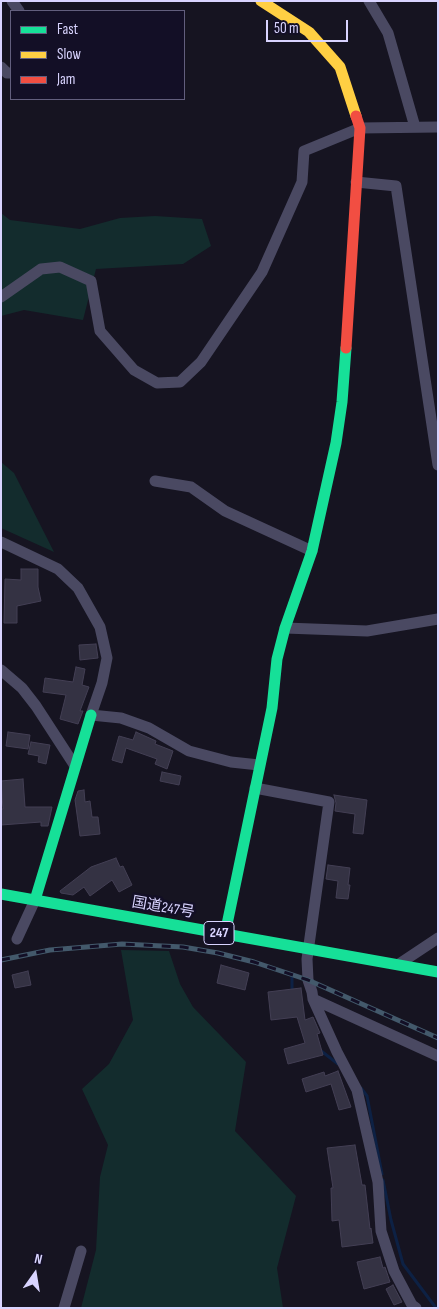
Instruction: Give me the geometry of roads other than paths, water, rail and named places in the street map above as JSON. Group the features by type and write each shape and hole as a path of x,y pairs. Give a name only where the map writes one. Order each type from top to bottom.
{"main road":[{"path":"225,934 272,708 277,659 284,628 312,551 336,443 342,402 360,128 340,68 309,32 261,1"},
{"path":"35,900 91,714"},
{"name":"国道247号","path":"1,894 438,972"}],"street":[{"path":"369,1 388,33 415,127"},
{"path":"1,297 41,270 60,267 91,281 100,332 128,364 134,370 157,383 180,382 202,362 262,272 302,182 304,151 360,128 438,128"},
{"path":"356,182 396,186 438,465"},
{"path":"155,481 191,487 225,511 312,551"},
{"path":"1,542 58,569 78,588 100,627 107,658 102,683 91,714 121,718 149,728 189,751 231,762 259,764"},
{"path":"284,628 368,631 438,619"},
{"path":"1,670 27,694 76,766"},
{"path":"255,788 329,802 307,959 308,980 313,999 357,1090 378,1182 381,1231 394,1271 412,1305 416,1308"},
{"path":"17,939 35,900"},
{"path":"397,965 438,938"},
{"path":"313,999 438,1056"},
{"path":"64,1308 81,1251"}],"waterway":[{"path":"292,977 292,992"},
{"path":"320,1050 338,1064"},
{"path":"361,1088 367,1096 382,1174"},
{"path":"383,1180 403,1264 436,1308"}],"railway":[{"path":"1,960 50,950 122,944 183,947 218,953 254,962 308,980 438,1038"}]}
